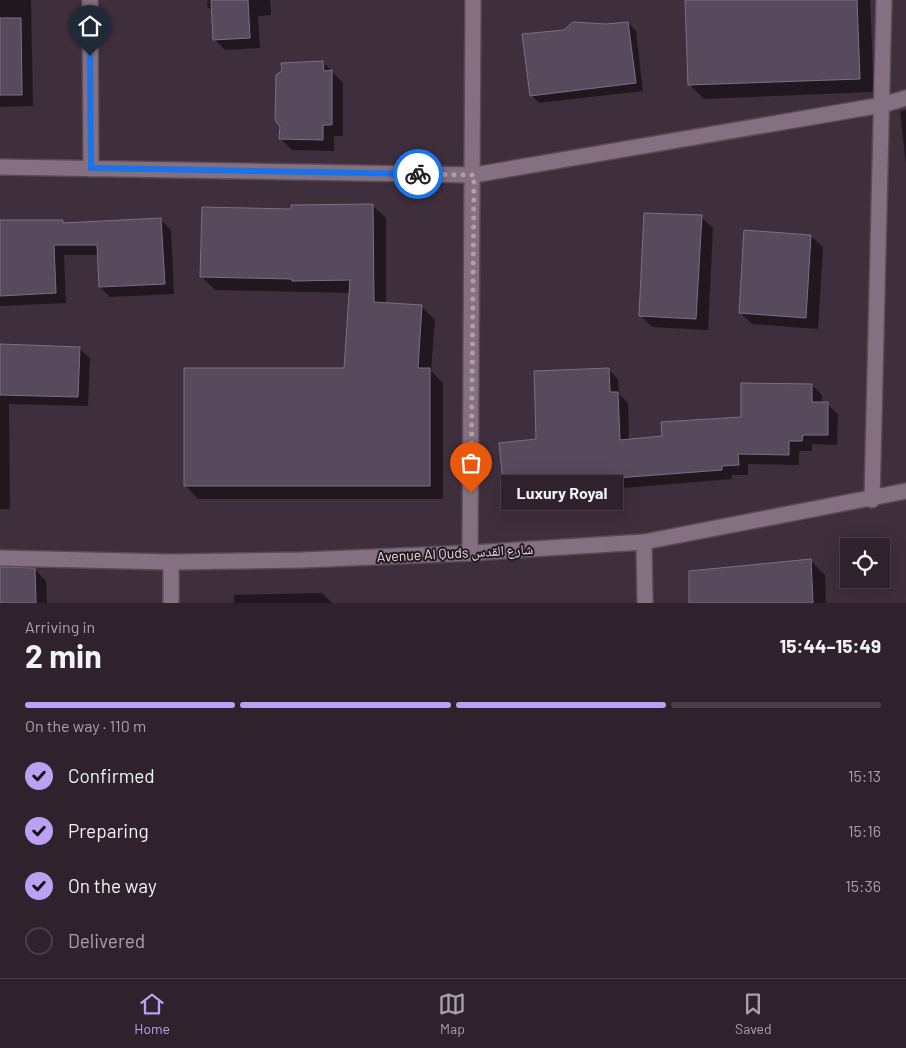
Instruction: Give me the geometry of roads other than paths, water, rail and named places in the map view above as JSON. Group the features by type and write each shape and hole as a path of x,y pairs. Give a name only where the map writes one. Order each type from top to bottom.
{"street":[{"path":"90,0 91,168"},
{"path":"470,553 474,175 473,0"},
{"path":"872,500 884,0"},
{"path":"0,167 474,175 882,105 906,98"},
{"name":"Avenue Al Quds شارع القدس","path":"0,558 171,562 470,553 644,542 906,492"},
{"path":"644,542 644,603"},
{"path":"171,562 171,603"}],"place":[{"name":"Luxury Royal","path":"471,493"}]}
